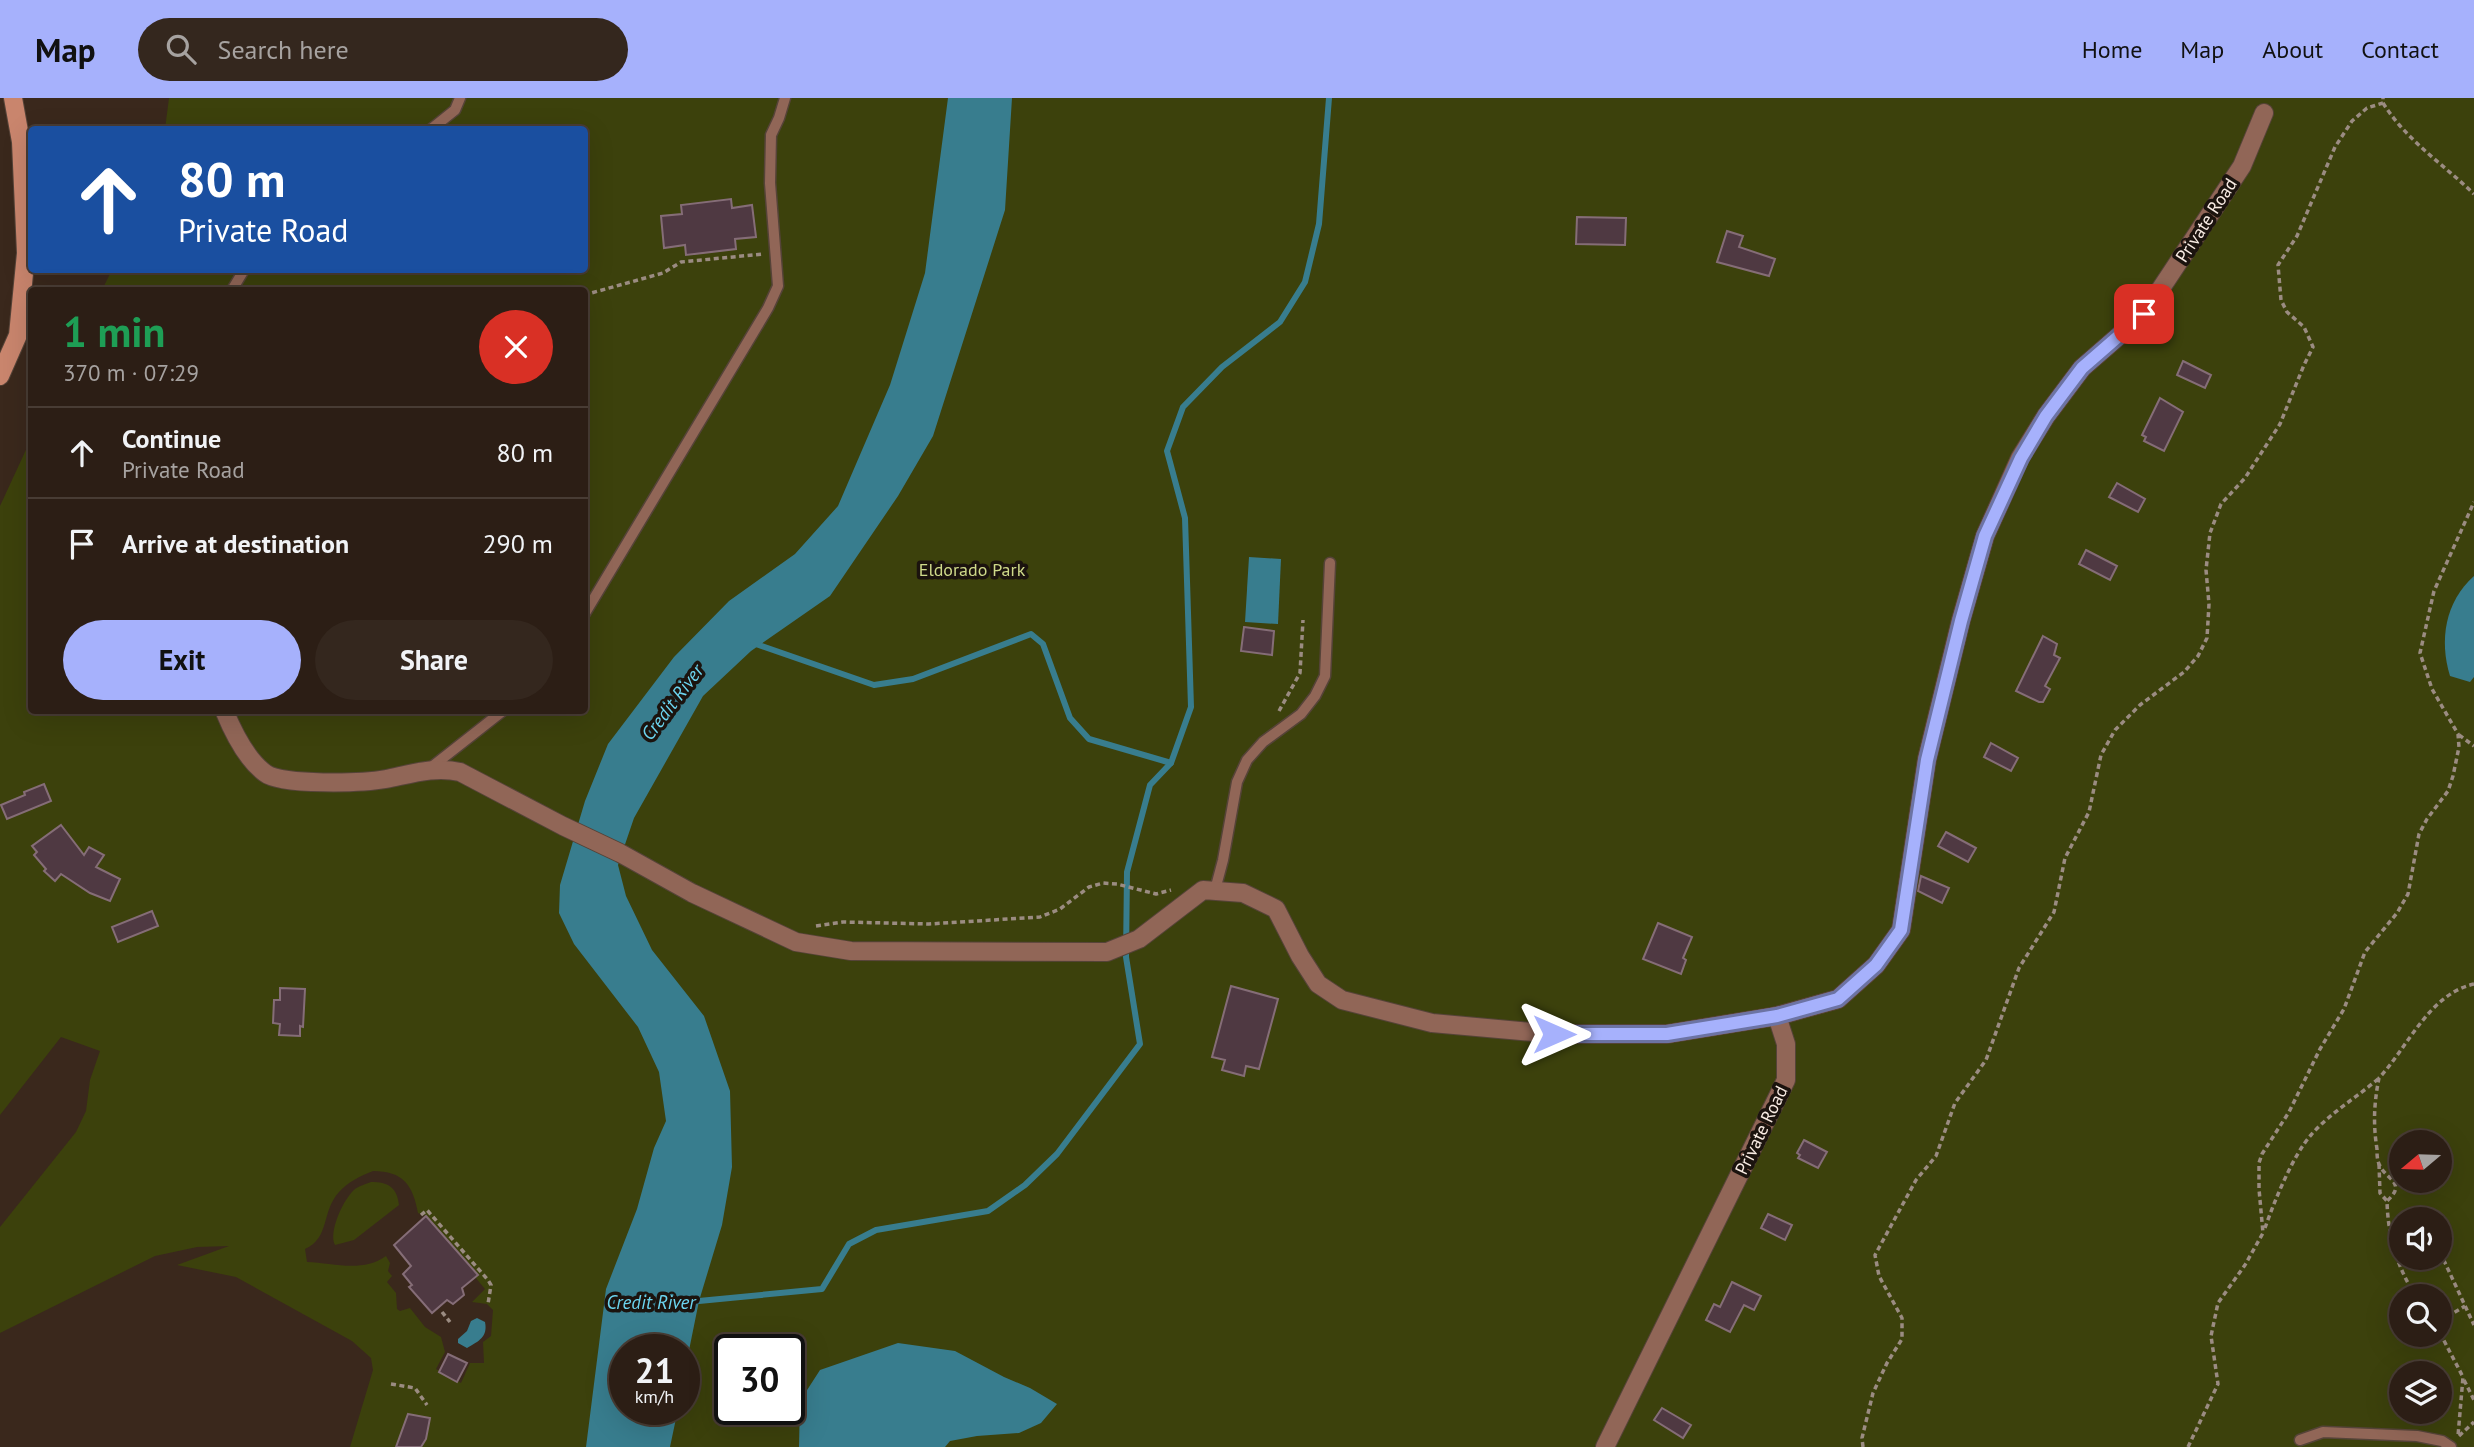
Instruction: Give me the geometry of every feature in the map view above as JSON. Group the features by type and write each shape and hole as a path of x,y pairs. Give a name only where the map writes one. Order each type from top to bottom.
{"street":[{"path":"0,376 25,337 26,253 21,142 13,98"},
{"name":"Private Road","path":"1605,1447 1786,1080 1786,1044 1777,1016 1838,999 1876,965 1901,930 1927,760 1961,621 1990,525 2021,458 2046,416 2082,368 2144,314 2242,166 2264,113"},
{"path":"226,714 233,730 266,774 289,782 377,780 443,768 460,772 620,853 692,894 796,942 851,951 1107,952 1139,939 1203,891 1214,890 1243,893 1276,909 1318,984 1342,1000 1432,1023 1554,1034 1667,1034 1777,1016"}],"lane":[{"path":"435,126 455,110 460,98"},
{"path":"588,608 768,308 778,286 770,183 771,135 785,98"},
{"path":"1214,890 1223,860 1237,782 1247,760 1263,742 1301,714 1315,696 1325,676 1330,563"},
{"path":"429,770 499,714"},
{"path":"2300,1440 2323,1432 2417,1436 2442,1441 2451,1447"}],"path":[{"path":"1863,1447 1862,1438 1873,1393 1902,1339 1902,1318 1879,1276 1875,1255 1916,1180 1936,1156 1955,1102 1986,1060 2019,968 2054,912 2066,858 2089,811 2101,755 2115,730 2198,656 2207,638 2209,604 2206,570 2210,533 2221,504 2245,478 2280,424 2313,347 2304,327 2287,312 2281,300 2278,265 2297,236 2335,147 2352,121 2367,108 2383,101 2395,123 2474,194"},
{"path":"588,294 663,273 681,262 776,252"},
{"path":"2474,502 2434,590 2420,653 2432,689 2458,734 2474,746"},
{"path":"1275,717 1300,673 1303,620"},
{"path":"2263,1233 2259,1189 2259,1163 2262,1154 2289,1112 2320,1049 2344,1009 2365,952 2397,913 2408,894 2423,825 2443,799 2453,776 2459,747 2458,734"},
{"path":"810,927 843,922 929,924 1040,917 1060,909 1089,887 1103,883 1156,894 1179,888"},
{"path":"2189,1447 2218,1384 2211,1336 2218,1303 2245,1265 2263,1233 2305,1142 2321,1124 2379,1078 2439,1004 2459,989 2474,984"},
{"path":"2379,1078 2373,1118 2379,1187 2380,1193 2387,1201 2391,1245 2409,1284"},
{"path":"2379,1164 2395,1182 2393,1196 2387,1201"},
{"path":"421,1215 427,1210 488,1280 491,1285 488,1304"},
{"path":"2448,1270 2474,1325"},
{"path":"2452,1314 2465,1306"},
{"path":"442,1312 450,1322"},
{"path":"2447,1347 2474,1400"},
{"path":"2463,1377 2457,1438 2474,1422"},
{"path":"391,1384 415,1388 426,1405"}],"green space":[{"name":"Eldorado Park","path":"169,98 2474,98 2474,1447 350,1447 373,1370 371,1358 352,1341 236,1277 177,1265 229,1246 197,1247 155,1256 0,1333 0,1227 76,1132 86,1111 90,1080 100,1051 61,1037 0,1115 0,506 28,445 28,714 588,714 588,287 104,287 110,273 588,273 588,126 165,126","holes":["373,1171 383,1172 405,1182 413,1195 418,1213 426,1216 477,1275 475,1277 485,1289 472,1302 487,1304 493,1310 491,1336 483,1342 484,1363 470,1363 461,1383 436,1369 445,1352 441,1337 425,1327 410,1308 400,1311 397,1309 396,1293 387,1282 392,1276 388,1271 390,1263 386,1256 358,1266 307,1262 305,1249 318,1238 333,1200 339,1192 354,1180"]},
{"path":"371,1182 391,1187 399,1205 354,1240 335,1245 335,1224 346,1200 355,1189"}],"water":[{"name":"Credit River","path":"948,98 1012,98 1005,210 933,436 898,496 830,596 751,651 703,696 634,818 618,865 626,896 652,950 704,1016 730,1091 732,1167 722,1225 699,1301 692,1334 609,1334 609,1425 675,1425 670,1447 586,1447 606,1289 637,1209 654,1148 666,1121 659,1072 638,1027 574,944 559,913 560,885 585,801 608,744 674,657 729,601 795,554 838,506 890,385 925,273"},
{"path":"1249,557 1281,559 1278,624 1245,622"},
{"path":"2474,576 2474,677 2470,682 2450,676 2445,635 2456,598"},
{"path":"477,1318 485,1322 484,1335 467,1348 458,1343 458,1339 467,1331 471,1321"},
{"path":"898,1343 955,1351 1057,1404 1041,1423 1019,1433 950,1441 945,1447 799,1447 799,1425 805,1425 805,1393 820,1370"}],"building":[{"path":"731,199 732,208 752,205 756,237 735,239 736,249 686,255 685,245 664,248 661,216 682,214 681,205"},
{"path":"1577,217 1626,218 1625,245 1576,244"},
{"path":"1727,231 1743,236 1739,247 1775,259 1769,276 1717,262"},
{"path":"2183,361 2211,375 2205,388 2177,375"},
{"path":"2160,398 2183,412 2164,451 2144,441 2146,437 2142,435"},
{"path":"2117,483 2145,499 2138,512 2109,497"},
{"path":"2086,550 2117,566 2110,580 2079,564"},
{"path":"1244,627 1274,631 1272,655 1241,651"},
{"path":"2043,636 2057,644 2054,655 2060,658 2045,686 2050,689 2043,702 2039,702 2016,691"},
{"path":"1991,743 2018,758 2011,771 1984,757"},
{"path":"44,784 51,801 7,819 1,805"},
{"path":"61,825 84,855 89,847 104,855 96,867 120,879 110,901 90,893 61,874 55,881 44,871 46,869 34,855 37,852 32,846"},
{"path":"1946,832 1976,848 1968,862 1938,846"},
{"path":"1921,876 1949,888 1942,903 1918,891"},
{"path":"152,911 158,926 118,942 112,927"},
{"path":"1658,923 1692,937 1683,958 1686,960 1681,974 1643,959"},
{"path":"1231,986 1278,999 1259,1069 1246,1066 1244,1076 1222,1070 1225,1060 1212,1057"},
{"path":"280,988 305,989 300,1036 279,1035 280,1024 273,1023 274,1000 280,1000"},
{"path":"1804,1140 1827,1152 1818,1168 1798,1158 1800,1155 1797,1153"},
{"path":"1768,1214 1792,1225 1785,1240 1761,1228"},
{"path":"426,1216 478,1275 462,1288 464,1295 453,1304 447,1300 432,1313 409,1287 412,1285 403,1274 411,1266 394,1245"},
{"path":"1732,1282 1761,1296 1754,1310 1744,1305 1730,1332 1706,1320 1714,1304 1720,1307"},
{"path":"448,1354 467,1363 457,1382 439,1372"},
{"path":"1662,1408 1691,1425 1683,1438 1654,1420"},
{"path":"408,1414 430,1418 426,1439 421,1447 396,1447"}],"waterway":[{"path":"699,1301 822,1289 849,1244 876,1230 988,1211 1025,1185 1057,1154 1140,1044 1126,957 1127,872 1150,785 1171,763 1191,707 1185,518 1167,451 1183,407 1222,367 1280,322 1305,282 1319,224 1329,98"},
{"path":"753,643 874,685 913,679 1031,634 1043,644 1070,718 1089,739 1171,763"}],"route":[{"path":"1554,1034 1667,1034 1777,1016 1838,999 1876,965 1901,930 1927,760 1985,536 2021,458 2046,416 2082,368 2144,314"}]}
